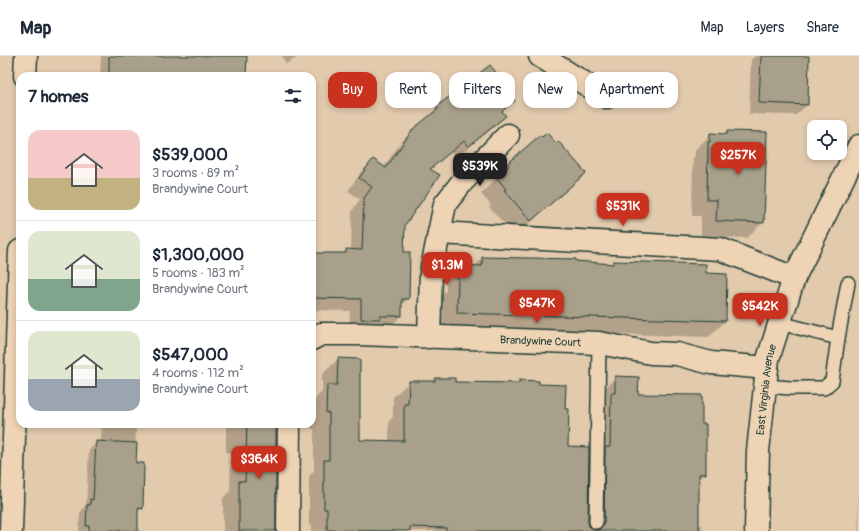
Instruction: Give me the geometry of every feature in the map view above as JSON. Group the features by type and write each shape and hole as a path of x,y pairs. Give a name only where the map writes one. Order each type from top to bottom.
{"street":[{"path":"25,72 26,56"},
{"path":"540,56 585,85"},
{"path":"429,337 431,273 445,204 463,181 508,135"},
{"name":"East Virginia Avenue","path":"756,531 758,452 768,359 794,278 857,155"},
{"path":"439,233 720,249 794,278"},
{"name":"Brandywine Court","path":"316,337 321,334 359,334 599,343 651,353 677,354 766,377"},
{"path":"11,531 16,375"},
{"path":"288,531 289,428"}],"lane":[{"path":"766,377 791,388 824,388 832,381 848,283"},
{"path":"780,323 838,338"},
{"path":"596,522 599,343"}],"building":[{"path":"109,56 247,56 246,72 109,72"},
{"path":"761,56 809,56 808,105 759,103"},
{"path":"490,65 496,72 481,72"},
{"path":"449,97 449,108 506,108 502,111 506,116 468,147 464,141 430,169 440,175 405,225 404,252 410,252 409,299 402,299 402,316 380,316 380,319 361,319 361,299 316,298 316,253 346,253 346,249 362,250 364,198 372,187 359,178 373,159 386,168 413,129 438,109 437,108 441,108 441,103"},
{"path":"727,131 767,132 764,223 716,221 717,200 707,200 708,142 710,142 710,133 727,134"},
{"path":"547,133 556,143 558,141 586,173 531,221 504,190 506,189 496,177 509,166 507,164 540,135 542,137"},
{"path":"482,257 576,259 576,261 613,264 613,261 706,264 706,273 727,274 726,321 457,313 458,276 461,276 461,265 482,266"},
{"path":"338,358 360,359 360,440 404,441 404,404 408,404 409,381 435,381 435,378 455,378 455,382 519,383 519,380 539,381 539,384 566,385 565,409 569,409 568,446 589,447 588,522 589,526 595,530 600,529 604,522 605,447 610,447 611,393 615,393 615,376 639,377 638,394 702,395 702,424 706,424 706,474 699,474 699,531 446,531 446,528 410,527 410,531 327,530 327,509 324,509 324,460 329,460 329,413 326,413 327,385 337,385"},
{"path":"247,428 276,428 276,531 239,531 239,481 245,481"},
{"path":"96,441 137,443 136,463 144,463 143,509 138,508 138,531 89,531 89,526 86,526 87,505 90,505 90,499 93,500"}]}
